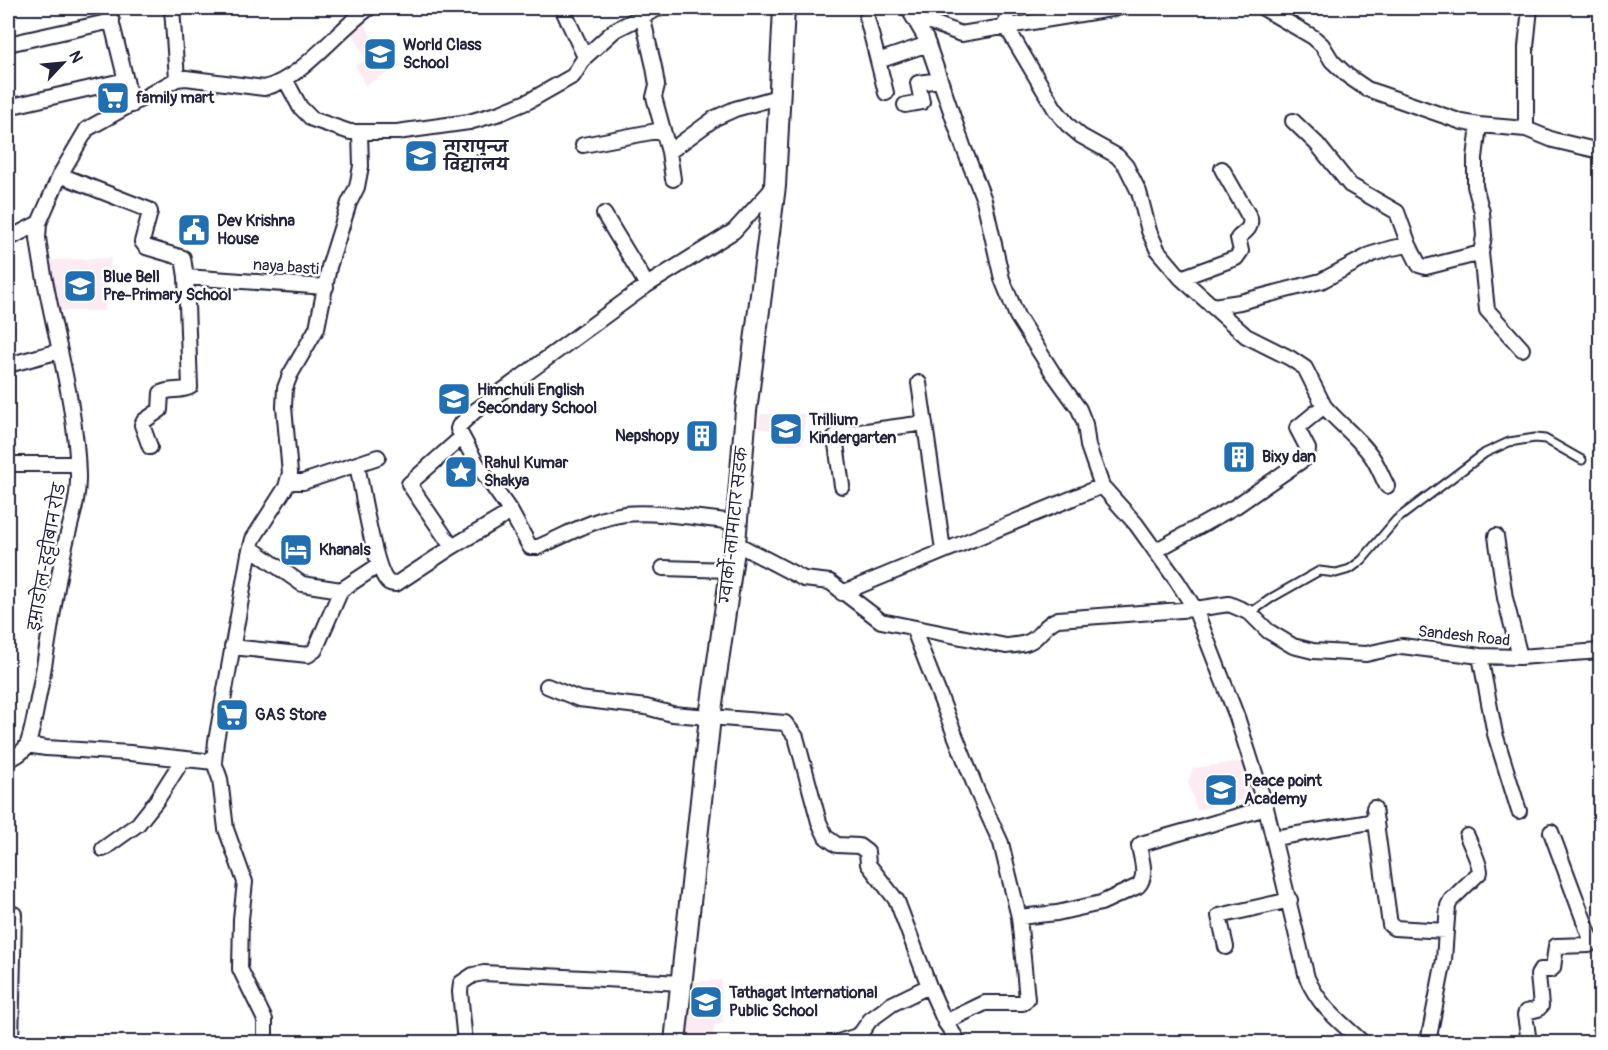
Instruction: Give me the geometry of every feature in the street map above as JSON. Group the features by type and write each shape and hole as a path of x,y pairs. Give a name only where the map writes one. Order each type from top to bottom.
{"main road":[{"name":"ग्वार्को-लामाटार सडक","path":"675,1042 710,717 735,543 746,411 775,186 784,8"}],"street":[{"path":"172,8 177,79 264,88 285,80 369,8"},
{"path":"562,8 585,57"},
{"path":"285,80 300,107 312,119 350,132 397,132 469,122 529,101 573,76 585,57 635,14 659,8"},
{"path":"909,8 933,23 961,34 1117,8"},
{"path":"909,8 928,44 984,200 1006,288 1017,316 1079,409 1085,424 1088,446 1102,486 1136,524 1178,581 1195,609 1237,717 1266,808 1308,978 1314,993 1325,1009 1362,1042"},
{"path":"1007,8 1006,26 1055,109 1068,125 1082,136 1117,156 1126,166 1139,192 1149,231 1158,251 1180,278 1246,336 1305,368 1324,406 1338,424 1361,443 1374,460 1387,486"},
{"path":"1263,8 1313,37 1322,45 1332,61 1367,89 1462,122 1526,129 1553,140 1600,151"},
{"path":"1526,129 1526,47 1530,8"},
{"path":"8,44 110,14 132,105"},
{"path":"635,14 654,67 657,85 654,97 669,152 673,179"},
{"path":"867,18 886,93"},
{"path":"879,61 928,44"},
{"name":"इमाडोल-हट्टीबान रोड","path":"27,745 50,638 63,554 76,504 77,464 75,429 40,256 39,224 60,176 87,129 177,79"},
{"path":"8,107 126,80"},
{"path":"909,105 922,102 918,83 940,80"},
{"path":"669,152 715,118 735,109 778,97"},
{"path":"1293,121 1317,144 1350,185 1397,212 1419,265 1426,267 1481,253"},
{"path":"1479,125 1475,158 1475,186 1482,212 1484,236 1481,253 1488,310 1522,349"},
{"path":"583,145 662,130"},
{"path":"265,1042 265,1020 240,969 241,919 245,882 226,829 220,779 214,762 232,647 253,539 286,487 290,473 284,407 285,388 317,328 329,267 349,203 357,187 361,166 360,133"},
{"path":"1180,278 1236,258 1241,251 1238,238 1249,229 1250,218 1222,169"},
{"path":"60,176 149,210 142,242 146,247 183,258 186,277 190,387 185,390 165,390 161,393 160,410 148,417 142,425 150,447"},
{"path":"736,522 624,514 598,521 534,548 528,544 511,512 477,464 458,429 469,417 647,285 734,231 775,186"},
{"path":"604,214 647,285"},
{"path":"8,239 39,224"},
{"path":"1213,306 1240,302 1321,281 1372,254 1409,245"},
{"name":"naya basti","path":"186,277 326,287"},
{"path":"8,365 60,351"},
{"path":"920,383 943,550"},
{"path":"1155,552 1236,506 1307,458 1308,449 1297,428 1324,406"},
{"path":"842,486 837,435 925,423"},
{"path":"452,547 409,484 462,437"},
{"path":"288,482 303,482 378,457"},
{"path":"8,464 77,464"},
{"path":"357,465 378,565 390,584 396,584 511,512"},
{"path":"843,593 1102,486"},
{"path":"1496,536 1505,598 1520,657"},
{"name":"Sandesh Road","path":"735,543 804,579 830,582 881,621 1006,646 1027,643 1034,639 1050,621 1058,619 1195,609 1229,604 1250,613 1268,630 1293,646 1312,651 1366,654 1402,646 1480,656 1520,657 1600,651"},
{"path":"251,548 303,584 342,590"},
{"path":"232,647 312,654 342,590 378,565"},
{"path":"663,568 731,570"},
{"path":"913,628 977,791 1001,843 1019,917 1027,999 1026,1001 985,1003 945,1022"},
{"path":"1480,656 1495,734 1519,811"},
{"path":"548,686 579,699 646,707 672,714 786,723 796,737 819,822 826,837 837,845 859,846 867,852 868,864 897,901 929,986 945,1022 959,1042"},
{"path":"8,760 27,745 214,762"},
{"path":"103,849 138,824 157,800 183,759"},
{"path":"1019,917 1057,913 1110,898 1142,883 1139,846 1141,844 1266,808"},
{"path":"1274,838 1375,815 1390,925 1394,928 1446,931"},
{"path":"1529,1042 1526,1012 1541,1006 1538,975 1542,970 1553,968 1556,946 1589,945 1592,942 1551,832"},
{"path":"1428,1042 1444,960 1448,906 1451,900 1480,872 1480,865 1472,852 1467,836"},
{"path":"1226,947 1218,916 1290,900"},
{"path":"8,914 14,914 11,1042"},
{"path":"465,1042 461,983 473,975 484,973 548,975 682,983"},
{"path":"838,1042 857,1036 870,1020 892,1004 929,986"}],"lane":[{"path":"1250,613 1319,571 1336,573 1350,570 1362,560 1396,520 1466,466 1493,449 1509,442 1545,439 1582,460"}],"shaded area":[{"name":"World Class School","path":"365,24 376,47 390,41 402,66 365,85 355,65 366,60 352,32"},
{"name":"Blue Bell Pre-Primary School","path":"111,258 104,311 56,311 48,260"},
{"name":"Trillium Kindergarten","path":"761,414 805,414 803,444 778,444 777,431 758,428"},
{"name":"Peace point Academy","path":"1246,761 1254,797 1197,810 1188,782 1193,768"},
{"name":"Tathagat International Public School","path":"721,980 723,1023 714,1025 713,1042 687,1042 692,982"}],"place":[{"name":"World Class School","path":"380,54"},
{"name":"family mart","path":"113,98"},
{"name":"तारापुन्ज विद्यालय","path":"421,156"},
{"name":"Dev Krishna House","path":"194,230"},
{"name":"Blue Bell Pre-Primary School","path":"80,286"},
{"name":"Himchuli English Secondary School","path":"454,399"},
{"name":"Trillium Kindergarten","path":"786,429"},
{"name":"Nepshopy","path":"702,436"},
{"name":"Bixy dan","path":"1239,457"},
{"name":"Rahul Kumar Shakya","path":"461,472"},
{"name":"Khanals","path":"296,550"},
{"name":"GAS Store","path":"232,715"},
{"name":"Peace point Academy","path":"1221,790"},
{"name":"Tathagat International Public School","path":"706,1002"}]}
